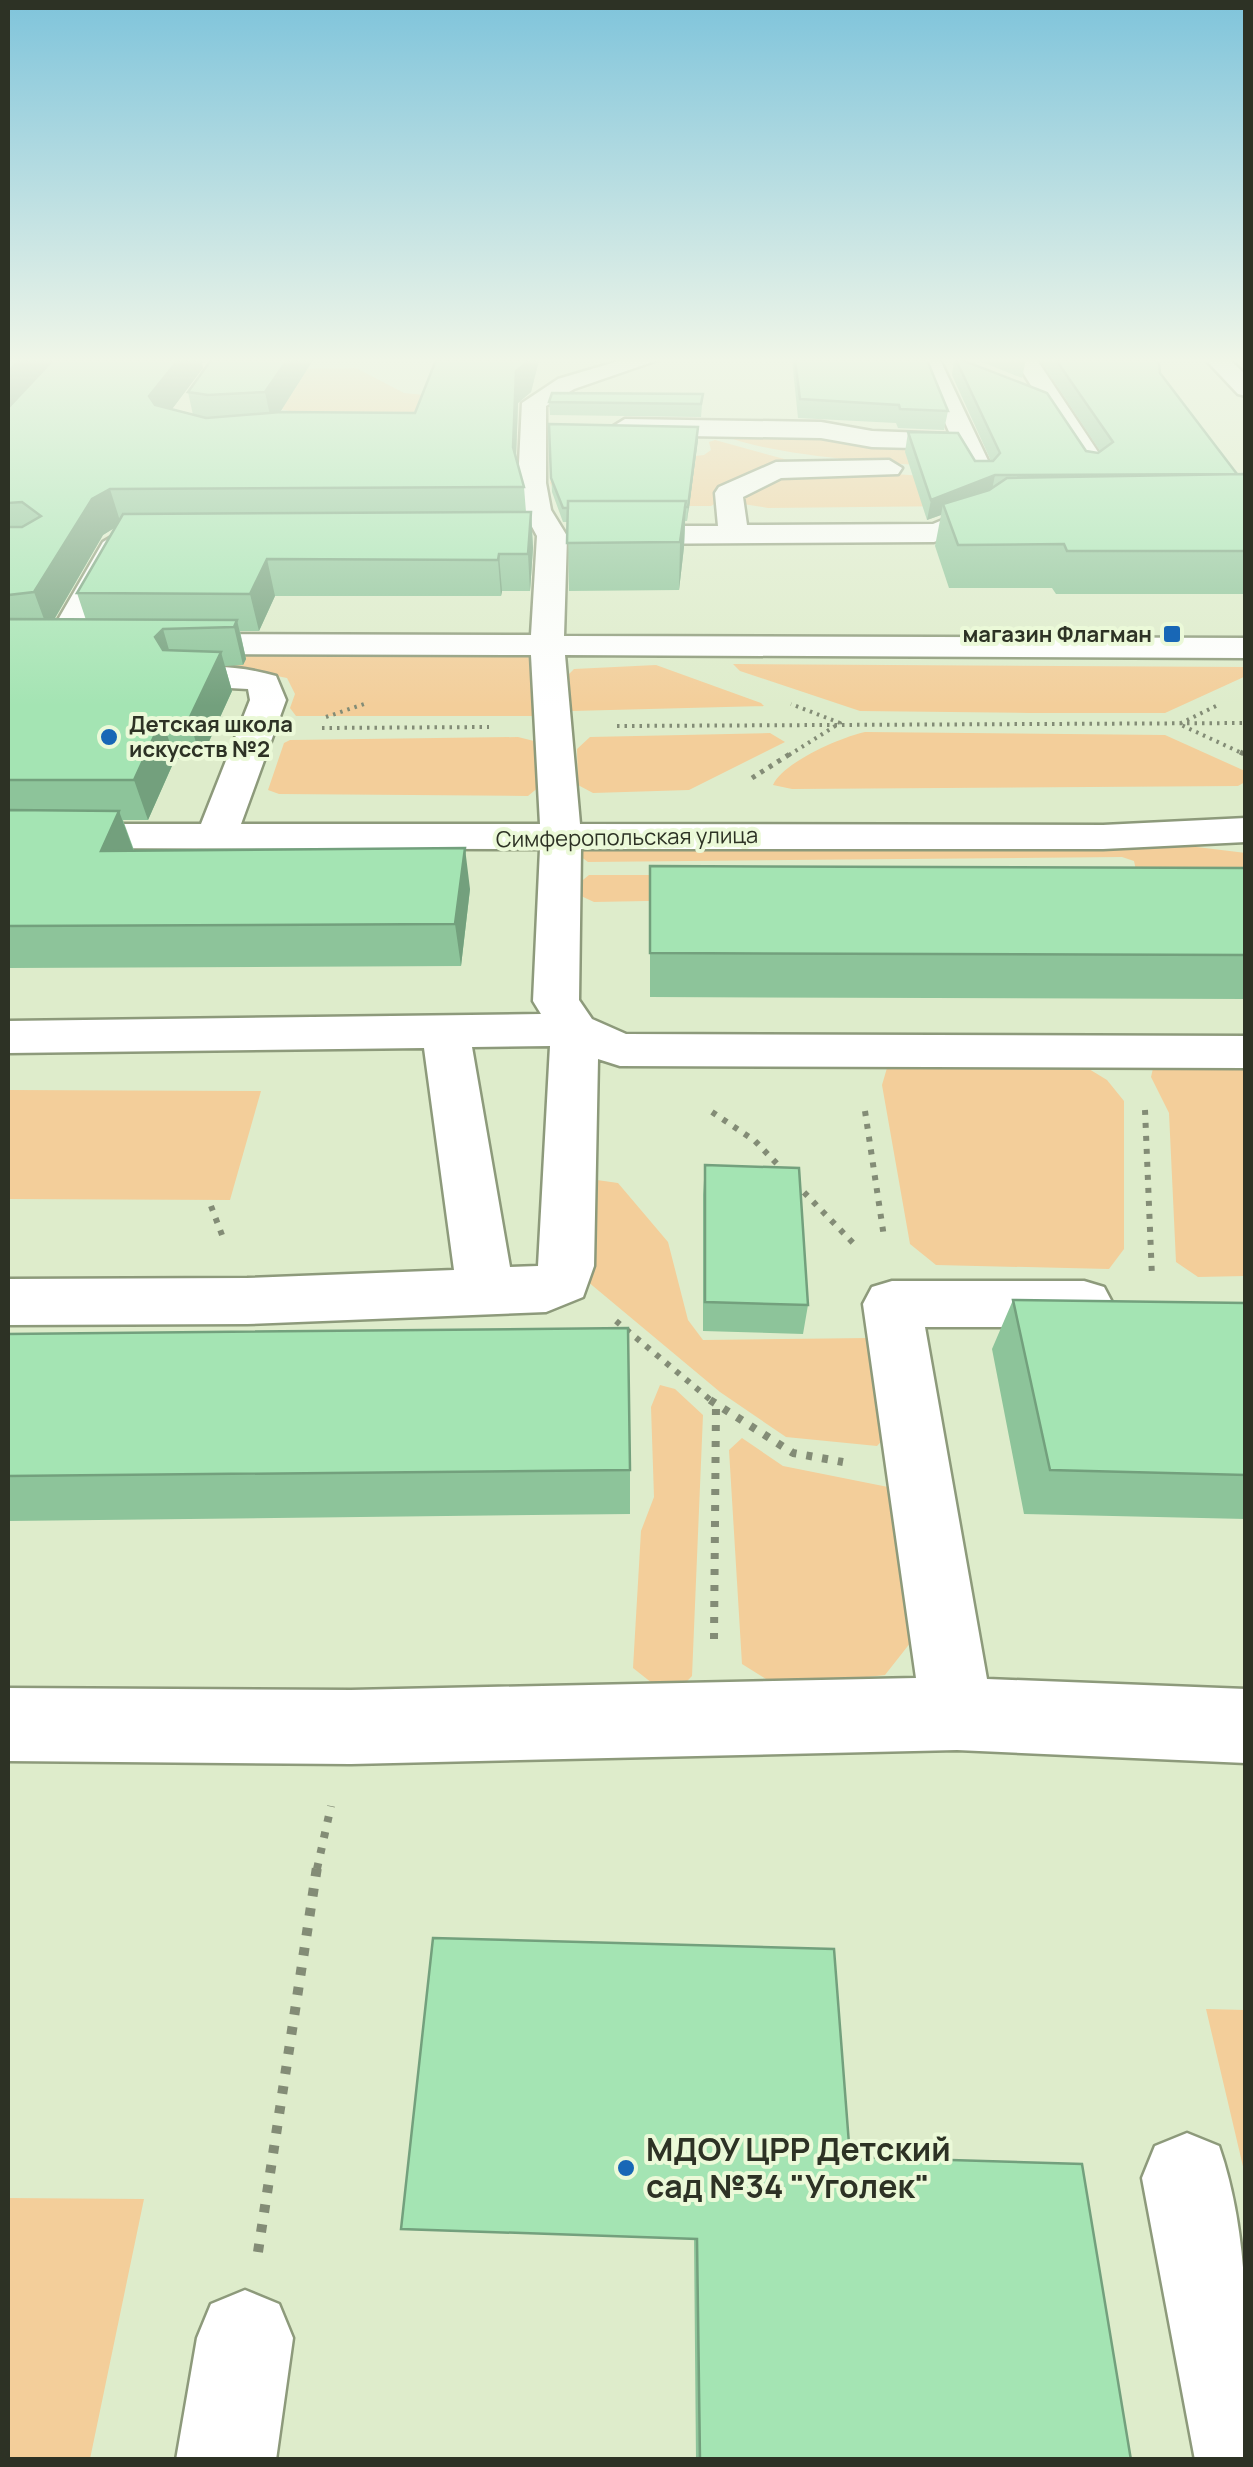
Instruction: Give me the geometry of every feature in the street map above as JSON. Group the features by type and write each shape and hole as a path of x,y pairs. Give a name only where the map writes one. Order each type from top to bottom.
{"street":[{"path":"534,475 537,510 552,536 547,645 556,726 561,839 556,1002 597,1040"},
{"path":"733,534 728,492 765,475"},
{"path":"991,475 991,506"},
{"path":"513,536 934,532 969,522 991,506 1036,507"},
{"path":"61,644 121,537 140,537"},
{"path":"25,644 98,644"},
{"path":"136,644 1246,648"},
{"path":"146,679 245,678 264,684 268,700 216,837"},
{"name":"Симферопольская улица","path":"8,836 1103,837 1246,830"},
{"path":"446,1032 486,1292"},
{"path":"8,1037 446,1032 856,1050 1246,1052"},
{"path":"8,1302 247,1302 546,1289 563,1280 597,1040"},
{"path":"957,1714 891,1294 1153,1304"},
{"path":"8,1726 350,1727 957,1714 1246,1726"},
{"path":"1187,2178 1246,2460"},
{"path":"226,2460 246,2338"}],"path":[{"path":"1179,724 1229,699"},
{"path":"789,703 840,723"},
{"path":"662,834 840,723"},
{"path":"1179,724 1246,754"},
{"path":"311,728 1246,724"},
{"path":"597,1040 755,1141 891,1294"},
{"path":"856,1050 891,1294"},
{"path":"1115,1051 1145,1108 1153,1304"},
{"path":"563,1280 716,1405 793,1453 920,1474"},
{"path":"712,1719 716,1405"},
{"path":"246,2338 318,1862 350,1727"}],"shaded area":[{"path":"552,475 763,475 711,506 599,506 558,497 550,483"},
{"path":"780,475 910,475 936,477 958,506 768,508 743,504 741,495"},
{"path":"8,650 531,655 539,713 296,716 290,708 295,694 287,678 267,674 8,675"},
{"path":"733,664 1243,667 1246,676 1165,713 860,711 740,671"},
{"path":"656,665 764,706 572,711 568,675 574,669"},
{"path":"865,732 1165,735 1245,771 1245,782 1238,786 792,789 773,785 800,760"},
{"path":"770,733 785,742 689,790 593,793 578,785 577,749 590,737"},
{"path":"518,737 538,742 540,786 528,796 279,794 268,790 284,743 290,740"},
{"path":"1139,840 1246,853 1245,882 1151,891 594,902 581,896 578,884 589,875 1122,875 1136,870 1134,861 1122,857 588,862 580,856 583,847"},
{"path":"906,1062 1084,1066 1107,1080 1124,1101 1124,1249 1109,1269 936,1265 910,1244 882,1085 887,1068"},
{"path":"1154,1064 1245,1065 1245,1276 1198,1277 1176,1262 1169,1113 1151,1077"},
{"path":"8,1090 261,1091 230,1200 8,1199"},
{"path":"590,1179 618,1183 668,1242 688,1320 703,1340 868,1338 882,1353 891,1431 877,1446 786,1437 720,1392 581,1276"},
{"path":"660,1385 675,1389 703,1415 692,1676 671,1698 633,1668 641,1531 654,1497 651,1407"},
{"path":"742,1438 783,1466 888,1487 910,1502 922,1628 885,1675 779,1687 742,1664 729,1450"},
{"path":"1206,2009 1245,2010 1245,2175"},
{"path":"8,2198 144,2199 90,2459 8,2459"}],"building":[{"path":"8,475 521,475 524,487 110,489 92,499 34,592 8,595 8,527 22,527 41,516 22,502 8,503"},
{"path":"692,475 688,507 686,501 568,501 568,508 563,508 551,478"},
{"path":"923,475 995,475 931,500"},
{"path":"1246,475 1246,551 1067,551 1064,544 958,545 943,504 989,490 1007,478"},
{"path":"568,501 686,501 680,542 567,543"},
{"path":"531,512 528,554 499,554 498,560 267,559 250,594 77,593 123,514"},
{"path":"8,619 237,620 234,627 163,629 155,637 163,650 221,652 189,719 162,719 134,780 8,780"},
{"path":"8,810 119,811 101,851 465,848 455,924 8,926"},
{"path":"650,866 1246,868 1246,955 650,953"},
{"path":"705,1165 799,1168 808,1305 705,1302"},
{"path":"1013,1300 1246,1303 1246,1475 1050,1470"},
{"path":"628,1328 630,1470 8,1476 8,1334"},
{"path":"433,1938 834,1949 850,2157 1082,2164 1131,2460 700,2460 697,2239 401,2229"}],"place":[{"name":"магазин Флагман","path":"1172,634"},
{"name":"Детская школа искусств №2","path":"109,737"},
{"name":"МДОУ ЦРР Детский сад №34 \"Уголек\"","path":"626,2168"}]}
